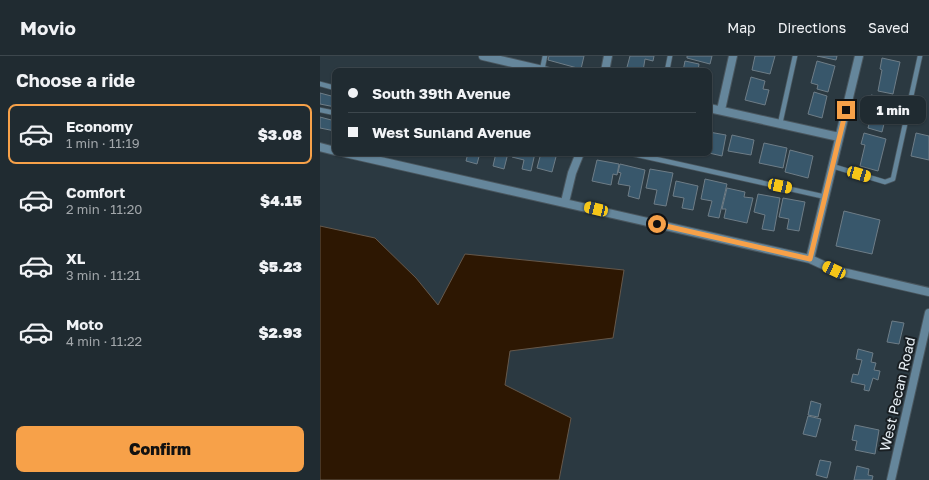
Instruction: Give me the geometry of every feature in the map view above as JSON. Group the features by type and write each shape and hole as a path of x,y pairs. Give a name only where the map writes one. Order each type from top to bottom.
{"street":[{"path":"483,56 535,68"},
{"path":"606,68 608,56"},
{"path":"721,110 733,56"},
{"path":"810,259 859,56"},
{"path":"712,108 839,137"},
{"path":"320,147 332,150"},
{"path":"359,156 566,202 810,259 834,270 929,292"},
{"path":"566,202 572,173 579,156"},
{"name":"West Pecan Road","path":"891,480 929,313"}],"lane":[{"path":"544,68 545,56"},
{"path":"668,68 670,56"},
{"path":"780,124 795,56"},
{"path":"832,166 885,182 893,179 920,56"},
{"path":"320,84 332,87"},
{"path":"320,110 332,112"},
{"path":"643,156 826,196"}],"shaded area":[{"path":"320,226 375,238 416,278 438,305 465,254 624,270 613,338 510,351 505,385 571,418 559,480 320,480"}],"building":[{"path":"549,56 584,56 581,68 548,60"},
{"path":"630,56 654,56 653,61 645,59 644,68 627,68"},
{"path":"687,56 712,56 710,64 687,58"},
{"path":"755,56 775,56 770,74 752,70"},
{"path":"817,56 837,56 836,60"},
{"path":"882,58 900,62 893,94 878,91 882,70 880,69"},
{"path":"685,61 699,64 698,68 684,68"},
{"path":"817,61 835,66 828,92 817,89 818,85 811,83"},
{"path":"751,77 765,81 763,89 769,90 765,105 745,100"},
{"path":"814,92 827,96 822,118 808,114"},
{"path":"320,93 332,96 332,106 320,104"},
{"path":"871,95 890,99 882,132 868,128 873,107 868,106"},
{"path":"320,117 332,120 332,130 320,128"},
{"path":"712,133 726,135 722,156 712,154"},
{"path":"864,133 886,139 878,171 860,166 865,145 861,144"},
{"path":"916,133 929,136 929,160 911,156"},
{"path":"732,135 754,140 751,155 728,151"},
{"path":"764,143 787,148 783,168 759,163"},
{"path":"790,150 813,156 808,178 785,172"},
{"path":"467,156 479,156 477,164 466,161"},
{"path":"495,156 507,156 504,169 493,166"},
{"path":"534,156 531,171 522,169 524,160 512,157"},
{"path":"540,156 556,156 552,172 537,168"},
{"path":"597,160 619,164 617,175 613,174 611,185 592,181"},
{"path":"620,164 645,170 639,199 628,196 630,186 618,184 621,173 618,172"},
{"path":"650,169 673,173 666,206 654,204 657,190 646,188"},
{"path":"705,179 727,184 719,218 708,216 712,201 701,199"},
{"path":"676,181 698,186 693,210 682,208 684,198 673,196"},
{"path":"727,188 745,192 744,197 753,198 747,223 724,218 726,209 722,209"},
{"path":"758,194 780,198 774,231 762,229 765,215 754,212"},
{"path":"783,198 805,202 799,231 787,229 789,219 779,217"},
{"path":"844,211 880,220 872,254 836,246"},
{"path":"892,321 904,323 899,344 887,342"},
{"path":"858,349 873,353 871,362 876,363 874,370 880,371 878,380 873,378 869,391 864,390 865,385 851,382 853,374 858,375 862,360 856,359"},
{"path":"811,401 821,404 818,417 808,415"},
{"path":"808,416 821,419 816,437 803,434"},
{"path":"855,425 879,430 875,454 855,450 857,441 852,440"},
{"path":"820,460 831,462 827,478 816,475"},
{"path":"857,466 869,469 868,475 873,476 872,480 854,480"}],"route":[{"path":"657,224 810,259 846,110"}]}
